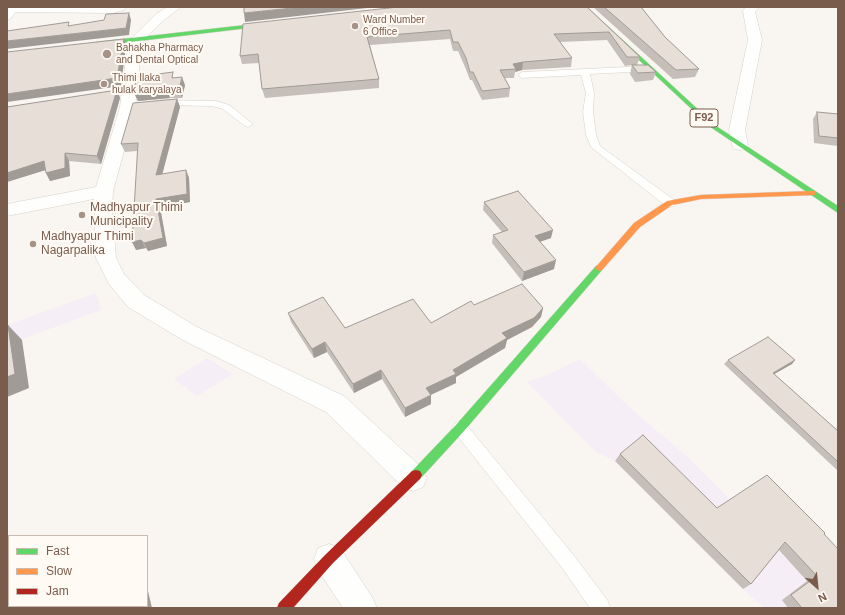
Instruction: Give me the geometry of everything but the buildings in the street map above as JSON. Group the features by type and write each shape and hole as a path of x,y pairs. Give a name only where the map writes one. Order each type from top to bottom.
{"main road":[{"name":"F92","path":"584,7 714,127 838,210"},
{"path":"84,46 284,23"},
{"path":"284,608 329,559 413,478 460,428 637,225 670,203 701,196 812,193"}],"street":[{"path":"10,11 65,8 113,9 120,7"},
{"path":"175,7 160,17 137,40 126,99 104,191 103,210 106,258 116,279 136,301 189,333 335,404 413,478"},
{"path":"740,144 737,130 755,40 750,12 754,7"},
{"path":"7,210 104,191"},
{"path":"329,559 361,608"}],"lane":[{"path":"522,75 650,69"},
{"path":"586,72 590,93 588,112 591,135 596,147 670,203"},
{"path":"149,104 170,102 213,103 226,108 248,124"},
{"path":"460,428 569,563 601,608"}],"shaded area":[{"path":"96,293 101,310 22,339 29,388 7,397 7,325"},
{"path":"207,358 233,374 197,396 174,379"},
{"path":"580,359 627,405 690,459 838,608 764,608 743,589 615,461 596,452 527,382 547,375"}],"traffic: fast":[{"path":"584,7 714,127 838,210"},
{"path":"96,44 272,24"},
{"path":"416,475 460,428 599,268"}],"traffic: slow":[{"path":"599,268 637,225 670,203 701,197 812,193"}],"traffic: jam":[{"path":"284,608 329,559 416,475"}],"place":[{"name":"Ward Number 6 Office","path":"355,26"},
{"name":"Bahakha Pharmacy and Dental Optical","path":"107,54"},
{"name":"Thimi Ilaka hulak karyalaya","path":"104,84"},
{"name":"Madhyapur Thimi Municipality","path":"82,215"},
{"name":"Madhyapur Thimi Nagarpalika","path":"33,244"}]}
